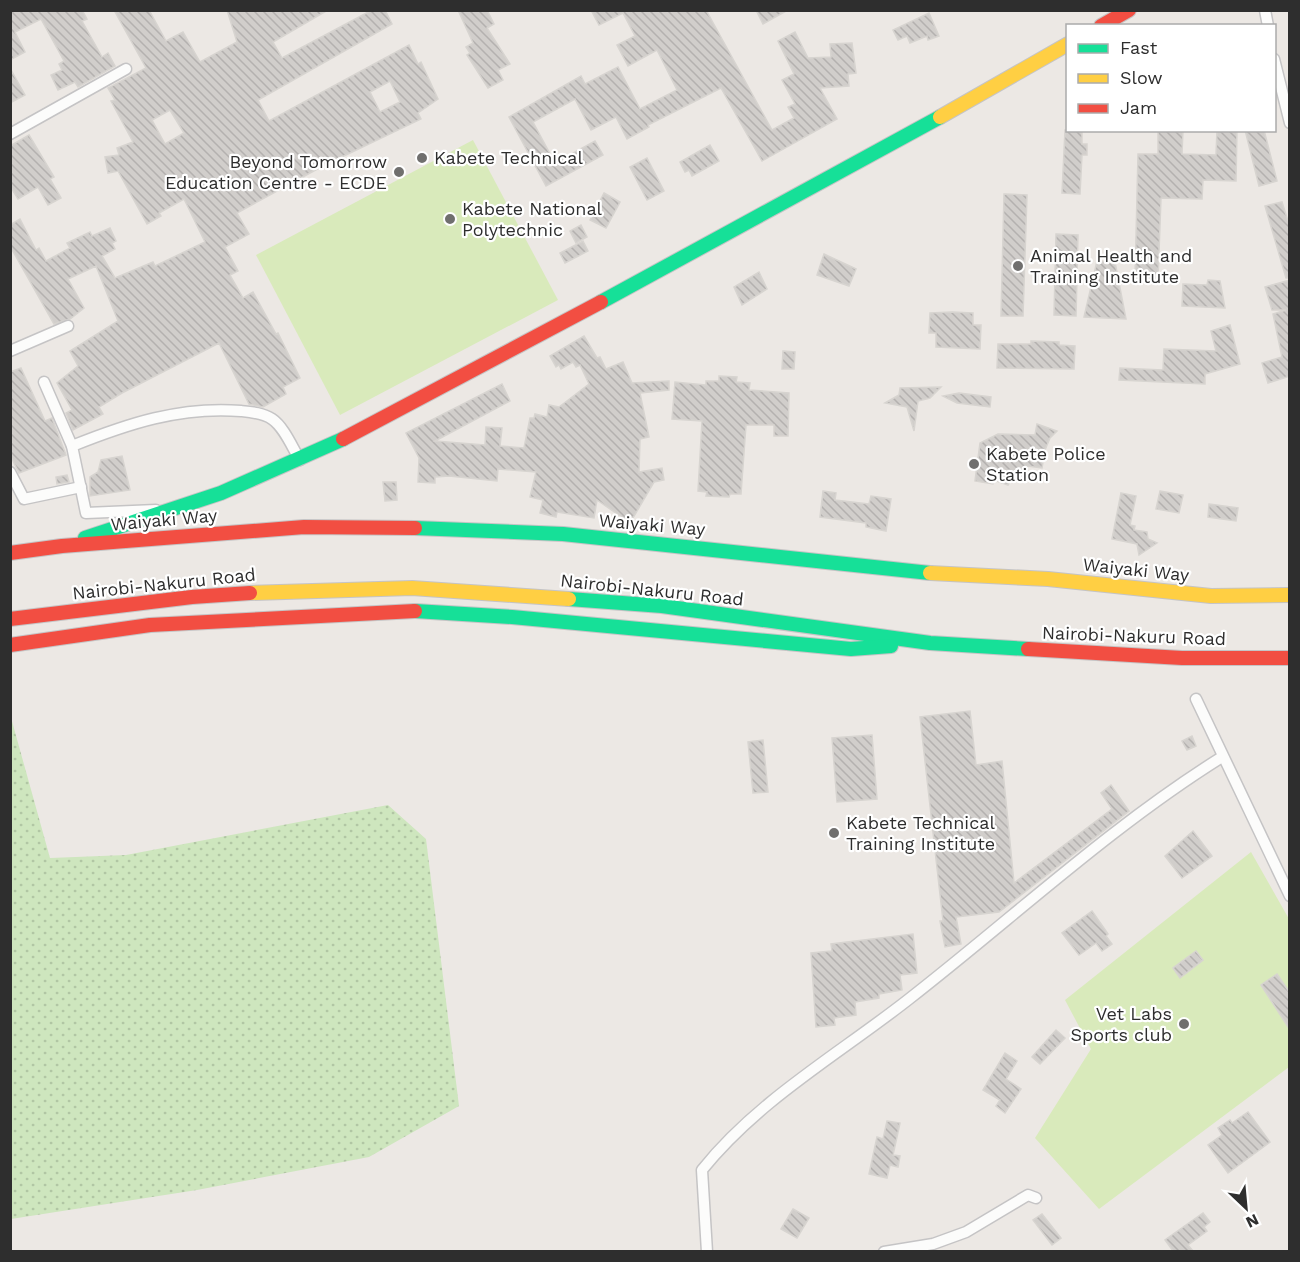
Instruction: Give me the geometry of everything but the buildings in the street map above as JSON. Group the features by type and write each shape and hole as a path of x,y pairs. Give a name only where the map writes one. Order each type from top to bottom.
{"main road":[{"path":"1104,24 1129,10"},
{"path":"62,546 221,493 300,460 363,430 855,165 1066,45"},
{"name":"Waiyaki Way","path":"10,553 62,546 304,527 414,527 563,534 941,574 1048,579 1210,596 1290,595"},
{"name":"Nairobi-Nakuru Road","path":"10,619 192,597 293,590 412,588 662,606 930,643 1182,658 1290,658"},
{"path":"10,645 150,625 399,610 512,617 851,649 930,643"}],"street":[{"path":"1276,62 1290,123"},
{"path":"10,134 126,69"},
{"path":"10,351 68,326"},
{"path":"44,382 72,446 86,513 169,510"},
{"path":"72,446 153,417 209,410 233,411 270,417 277,423 300,460"},
{"path":"10,472 24,499 81,487"},
{"path":"1196,699 1290,896"},
{"path":"707,1251 702,1170 724,1142 802,1078 909,999 1015,910 1184,781 1222,757"},
{"path":"884,1251 933,1244 976,1227 1028,1195 1036,1198"}],"green space":[{"path":"473,140 558,300 340,415 256,255"},
{"path":"10,714 50,858 126,855 388,805 426,839 459,1106 369,1157 197,1190 11,1219"},
{"name":"Vet Labs Sports club","path":"1251,852 1289,919 1289,1067 1099,1209 1035,1138 1091,1049 1065,1000"}],"traffic: fast":[{"path":"601,302 940,117"},
{"path":"85,538 221,493 343,439"},
{"path":"415,528 563,534 930,573"},
{"path":"569,599 662,606 930,643 1028,649"},
{"path":"415,611 512,617 851,649 891,646"}],"traffic: slow":[{"path":"940,117 1066,45"},
{"path":"930,573 1048,579 1211,596 1290,595"},
{"path":"250,593 412,588 569,599"}],"traffic: jam":[{"path":"1104,24 1129,10"},
{"path":"343,439 601,302"},
{"path":"10,553 62,546 304,527 415,528"},
{"path":"10,619 192,597 250,593"},
{"path":"10,645 150,625 415,611"},
{"path":"1028,649 1182,658 1290,658"}],"place":[{"name":"Kabete Technical","path":"422,158"},
{"name":"Beyond Tomorrow Education Centre - ECDE","path":"399,172"},
{"name":"Kabete National Polytechnic","path":"450,219"},
{"name":"Animal Health and Training Institute","path":"1018,266"},
{"name":"Kabete Police Station","path":"974,464"},
{"name":"Kabete Technical Training Institute","path":"834,833"},
{"name":"Vet Labs Sports club","path":"1184,1024"}]}
